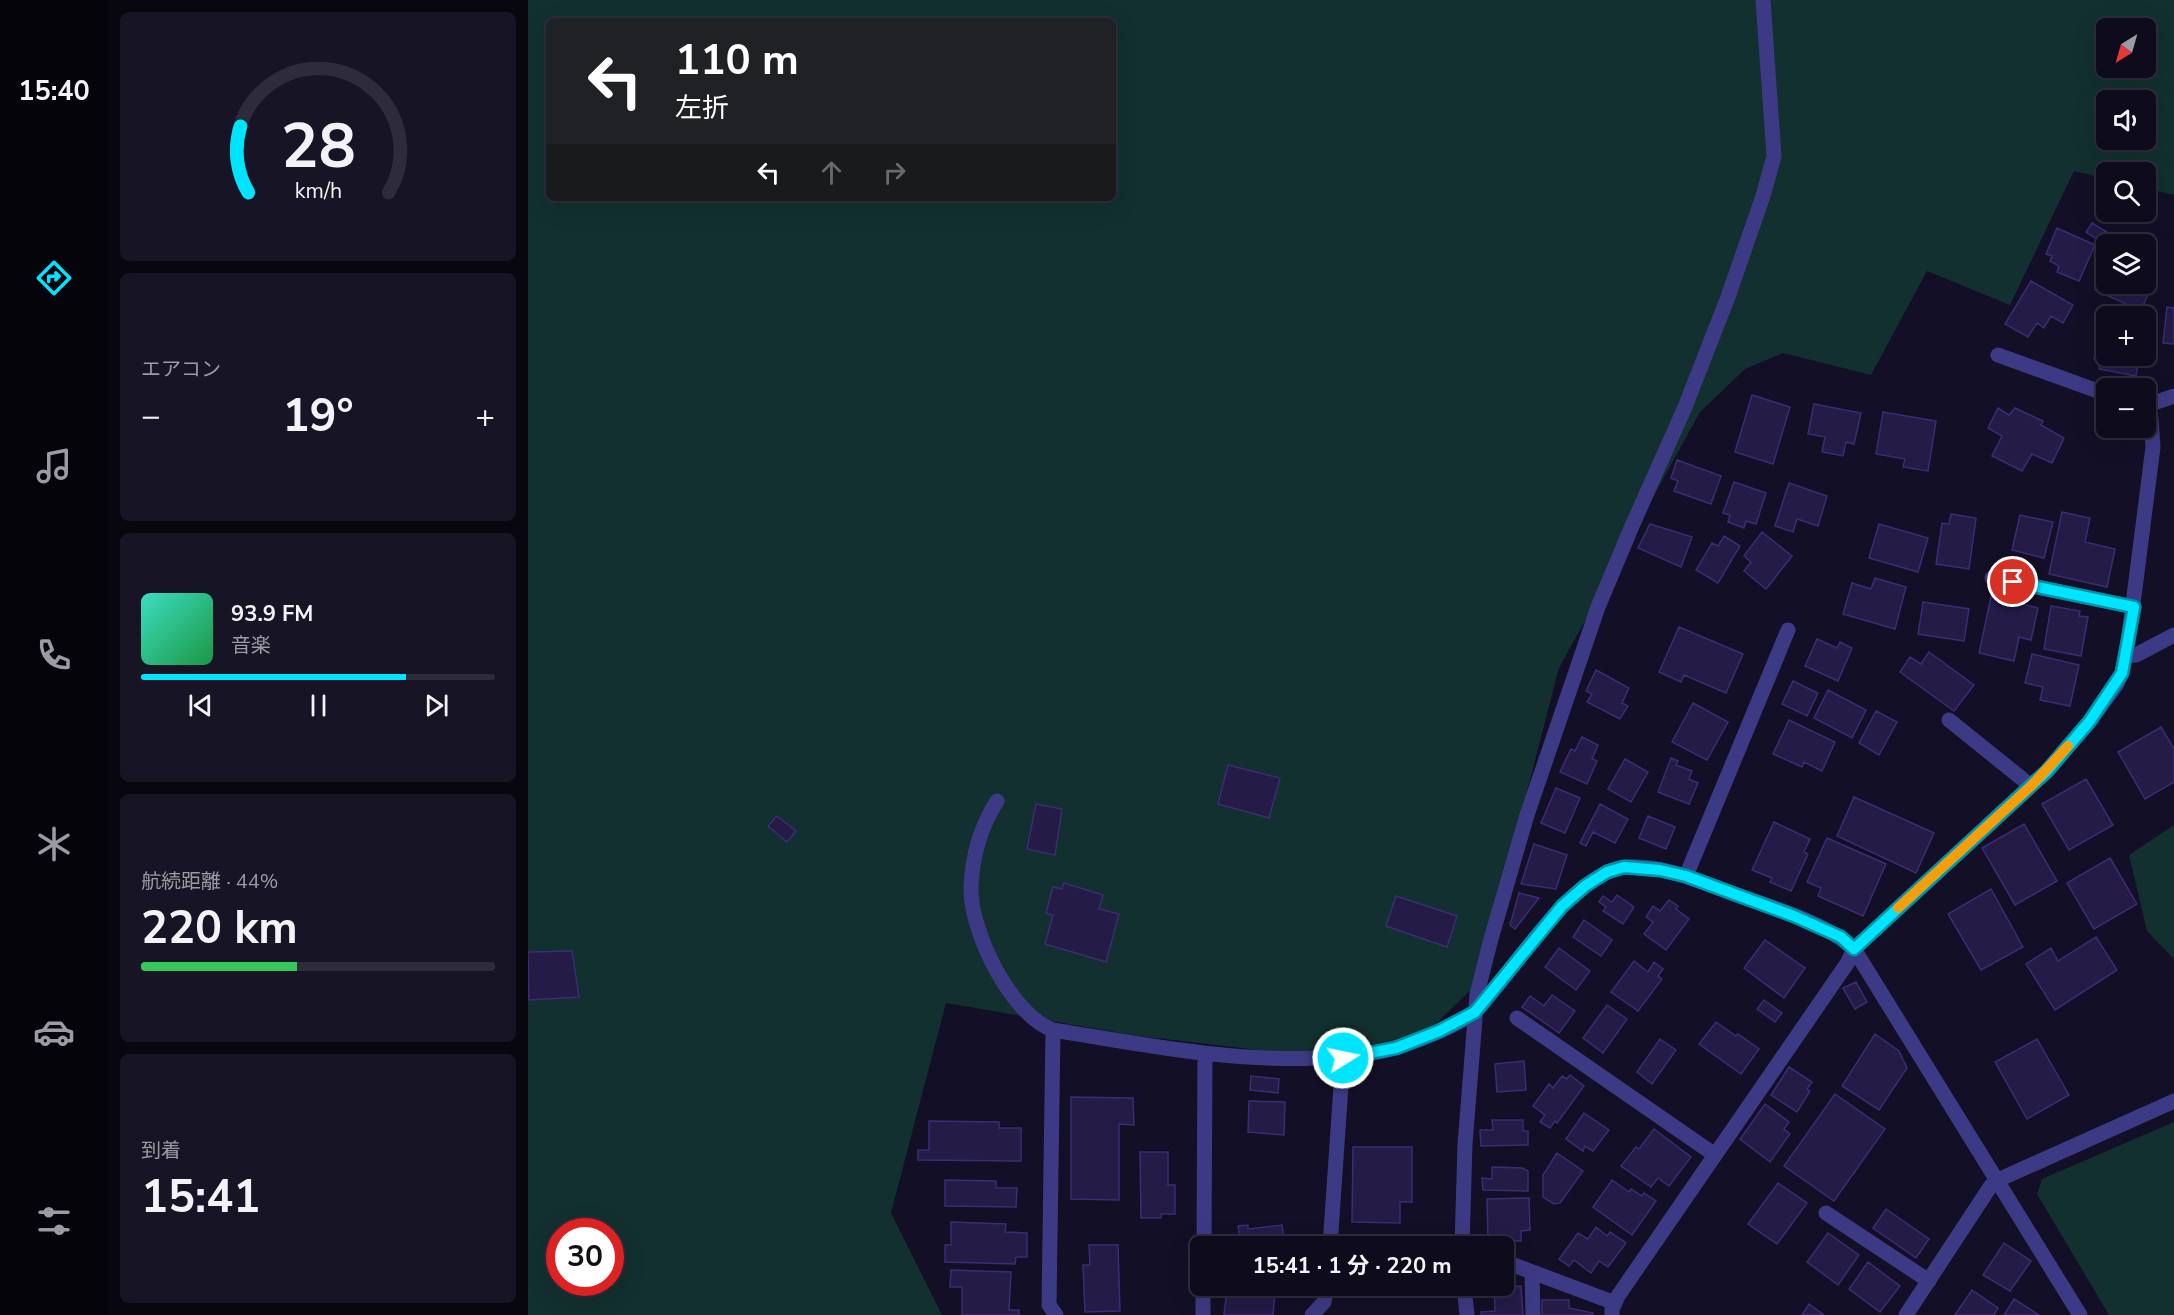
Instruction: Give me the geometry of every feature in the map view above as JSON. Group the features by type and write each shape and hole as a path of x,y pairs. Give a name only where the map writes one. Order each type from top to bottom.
{"street":[{"path":"1463,1236 1465,1154 1475,1012 1477,994 1497,916 1527,815 1571,682 1619,556 1685,407 1728,297 1763,196 1774,156 1763,0"},
{"path":"1998,355 2096,390"},
{"path":"2156,402 2174,396"},
{"path":"1514,1266 1613,1309 1715,1155 1848,962 1854,949 2047,771 2089,722 2116,684 2122,673 2126,656 2134,607 2152,438"},
{"path":"1992,578 2134,607"},
{"path":"1686,876 1788,630"},
{"path":"2126,656 2136,655 2174,635"},
{"path":"1949,720 2031,786"},
{"path":"997,801 978,837 971,889 976,923 995,968 1013,997 1042,1026 1053,1030 1205,1054 1282,1060 1343,1058 1396,1048 1439,1031 1475,1012 1562,906 1585,886 1607,872 1624,867 1686,876 1794,916 1841,937 1854,949 2080,1315"},
{"path":"1517,1018 1715,1155"},
{"path":"1053,1030 1049,1305 1056,1315"},
{"path":"1204,1236 1205,1054"},
{"path":"1331,1236 1343,1058"},
{"path":"1906,1315 1990,1187 1998,1180 2174,1101"},
{"path":"1826,1213 1929,1281"},
{"path":"1532,1273 1533,1315"},
{"path":"1203,1296 1203,1315"},
{"path":"1312,1315 1324,1302 1325,1296"},
{"path":"1465,1296 1467,1315"}],"green space":[{"path":"528,0 2174,0 2174,195 2156,191 2156,162 2096,162 2096,176 2074,171 2010,305 1927,271 1871,375 1783,353 1745,369 1700,412 1559,668 1477,984 1422,1037 1302,1055 1139,1036 946,1003 891,1213 942,1315 528,1315"},
{"path":"2174,825 2174,959 2147,931 2129,855"},
{"path":"2174,1122 2174,1315 2109,1315 2037,1194 2042,1179"}],"building":[{"path":"2092,223 2110,234 2096,234 2096,238 2086,232"},
{"path":"2057,228 2095,245 2079,281 2057,272 2059,266 2050,261 2052,256 2046,254"},
{"path":"2031,281 2073,305 2063,323 2051,316 2044,328 2037,323 2028,337 2005,324"},
{"path":"2104,294 2148,294 2143,306 2130,306"},
{"path":"2167,307 2174,308 2174,344 2163,343"},
{"path":"2099,366 2138,366 2136,376 2099,369"},
{"path":"1752,395 1790,407 1773,464 1735,452"},
{"path":"1814,404 1861,413 1854,444 1846,442 1843,456 1822,452 1825,437 1808,434"},
{"path":"1998,408 2009,415 2015,408 2043,421 2041,425 2064,438 2052,463 2032,454 2022,471 1992,456 2002,436 1988,428"},
{"path":"1883,412 1936,421 1928,471 1903,467 1905,459 1876,454"},
{"path":"1677,460 1721,476 1711,504 1674,491 1678,481 1671,478"},
{"path":"1734,482 1766,493 1756,524 1746,521 1744,528 1728,522 1730,515 1723,513"},
{"path":"1789,483 1827,496 1818,526 1797,519 1793,532 1775,526"},
{"path":"2062,512 2090,518 2085,542 2115,549 2107,587 2049,574"},
{"path":"1951,514 1976,518 1969,569 1936,564 1942,523 1949,524"},
{"path":"2020,515 2053,522 2044,558 2012,550"},
{"path":"1650,524 1692,537 1681,567 1638,548"},
{"path":"1879,524 1928,538 1918,572 1869,558"},
{"path":"1762,532 1792,556 1766,589 1744,571 1751,562 1744,556"},
{"path":"1724,536 1740,546 1718,583 1696,570 1712,543 1718,546"},
{"path":"1875,578 1906,587 1895,629 1843,614 1852,583 1871,589"},
{"path":"1991,597 2038,608 2031,640 2019,637 2014,661 1979,653"},
{"path":"1923,602 1969,609 1964,641 1918,634"},
{"path":"2051,606 2080,611 2079,616 2088,617 2081,656 2044,649"},
{"path":"1679,627 1743,654 1726,693 1684,675 1681,682 1659,672"},
{"path":"1817,639 1837,648 1840,642 1852,648 1838,681 1805,666"},
{"path":"1929,652 1974,685 1954,711 1900,672 1910,657 1921,664"},
{"path":"2032,654 2079,665 2070,706 2040,700 2043,687 2025,683"},
{"path":"1596,670 1629,688 1622,703 1628,706 1620,719 1587,702 1592,694 1586,691"},
{"path":"1793,681 1818,693 1807,716 1782,704"},
{"path":"1828,690 1866,710 1852,738 1814,718"},
{"path":"1693,703 1728,722 1707,760 1672,742"},
{"path":"1876,711 1897,722 1879,755 1859,743"},
{"path":"1789,720 1835,742 1822,771 1804,762 1802,767 1773,754"},
{"path":"2161,727 2174,749 2174,782 2145,799 2118,752"},
{"path":"1582,737 1598,745 1592,759 1597,761 1587,784 1560,772 1571,749 1575,751"},
{"path":"1671,758 1678,761 1676,765 1692,771 1689,779 1698,783 1689,804 1658,792"},
{"path":"1625,759 1648,772 1631,802 1608,789"},
{"path":"1228,765 1280,778 1269,818 1218,804"},
{"path":"2086,779 2113,825 2069,850 2042,804"},
{"path":"1556,788 1580,798 1565,833 1541,823"},
{"path":"1854,797 1934,833 1916,873 1837,836"},
{"path":"1036,804 1062,809 1055,855 1027,849"},
{"path":"1600,804 1628,819 1615,843 1593,832 1586,846 1580,843"},
{"path":"777,816 796,831 787,842 768,826"},
{"path":"1648,816 1675,827 1666,849 1639,838"},
{"path":"1774,822 1810,839 1804,852 1808,854 1791,891 1770,882 1772,878 1752,870"},
{"path":"2024,824 2057,881 2015,905 1982,848"},
{"path":"1827,838 1886,864 1863,916 1818,896 1821,888 1807,882"},
{"path":"1534,844 1567,855 1556,889 1521,884"},
{"path":"2110,858 2137,904 2094,929 2067,883"},
{"path":"1064,883 1103,895 1099,909 1119,914 1106,962 1045,944 1053,915 1046,913 1053,887 1062,889"},
{"path":"1991,889 2023,947 1981,970 1948,914"},
{"path":"1519,893 1539,898 1515,929 1510,925"},
{"path":"1617,895 1634,907 1623,924 1603,911 1606,907 1599,902 1603,896 1612,902"},
{"path":"1396,896 1457,916 1447,947 1386,926"},
{"path":"1669,900 1678,906 1676,909 1689,919 1666,950 1644,934 1653,922 1646,917 1653,906 1660,911"},
{"path":"1584,920 1612,940 1601,956 1573,937"},
{"path":"2096,937 2117,970 2055,1010 2026,964 2051,948 2058,961"},
{"path":"1765,940 1805,968 1784,998 1744,968"},
{"path":"1559,948 1590,971 1576,990 1545,967"},
{"path":"572,951 579,997 529,1000 528,952"},
{"path":"1634,961 1648,972 1654,962 1663,969 1658,976 1662,979 1638,1011 1611,992"},
{"path":"1856,982 1867,1002 1855,1009 1843,988"},
{"path":"1552,995 1575,1011 1559,1033 1522,1007 1530,996 1544,1006"},
{"path":"1764,1000 1782,1013 1775,1022 1757,1009"},
{"path":"1607,1005 1627,1019 1603,1053 1583,1038"},
{"path":"1716,1022 1759,1049 1741,1074 1699,1044"},
{"path":"1875,1034 1899,1051 1907,1068 1879,1110 1842,1086"},
{"path":"1660,1039 1676,1050 1652,1084 1637,1072"},
{"path":"2037,1039 2069,1095 2027,1119 1995,1062"},
{"path":"1524,1061 1526,1090 1497,1092 1495,1064"},
{"path":"1789,1067 1812,1082 1807,1089 1810,1091 1797,1112 1771,1095"},
{"path":"1570,1075 1584,1086 1557,1123 1555,1121 1550,1128 1540,1122 1545,1115 1533,1106 1549,1084 1553,1088 1562,1076 1567,1079"},
{"path":"1251,1076 1279,1079 1278,1093 1250,1090"},
{"path":"1835,1094 1885,1129 1834,1201 1784,1166"},
{"path":"1071,1097 1133,1098 1134,1125 1119,1124 1119,1200 1071,1199"},
{"path":"1249,1101 1285,1102 1284,1135 1248,1132"},
{"path":"1765,1104 1789,1122 1784,1129 1790,1134 1770,1162 1740,1139"},
{"path":"1584,1113 1609,1130 1593,1151 1585,1146 1583,1151 1566,1139"},
{"path":"1492,1120 1523,1120 1523,1131 1528,1131 1528,1145 1481,1146 1480,1130 1493,1130"},
{"path":"929,1121 999,1122 999,1128 1021,1128 1021,1161 918,1160 918,1150 929,1150"},
{"path":"1654,1129 1691,1157 1669,1186 1658,1178 1651,1187 1621,1166 1636,1147 1639,1149"},
{"path":"1353,1147 1412,1147 1412,1202 1400,1202 1400,1223 1352,1222"},
{"path":"1140,1152 1168,1152 1168,1185 1175,1185 1175,1214 1161,1214 1161,1218 1141,1218"},
{"path":"1557,1153 1583,1171 1560,1203 1554,1204 1543,1197 1543,1175"},
{"path":"1492,1167 1522,1168 1528,1171 1528,1191 1483,1190 1482,1178 1492,1179"},
{"path":"945,1180 996,1181 996,1188 1017,1188 1016,1207 945,1206"},
{"path":"1612,1180 1629,1192 1631,1189 1642,1196 1644,1193 1656,1201 1632,1235 1593,1207"},
{"path":"1778,1183 1807,1203 1777,1244 1748,1224"},
{"path":"1529,1198 1530,1230 1521,1231 1521,1241 1514,1241 1514,1236 1488,1236 1487,1199"},
{"path":"1886,1209 1929,1239 1916,1258 1873,1228"},
{"path":"951,1222 1006,1224 1005,1232 1027,1233 1027,1257 1016,1257 1015,1264 945,1262 945,1245 951,1245"},
{"path":"1248,1225 1248,1229 1282,1225 1284,1236 1240,1236 1238,1226"},
{"path":"1596,1227 1607,1236 1610,1232 1626,1243 1608,1267 1599,1261 1591,1273 1574,1260 1569,1266 1559,1259 1578,1233 1588,1239"},
{"path":"1828,1233 1859,1255 1838,1285 1807,1262"},
{"path":"2004,1243 2031,1261 2010,1291 1983,1275"},
{"path":"1089,1245 1118,1245 1120,1311 1085,1312 1083,1265 1090,1265"},
{"path":"1868,1262 1900,1286 1880,1312 1849,1289"},
{"path":"951,1270 1011,1272 1009,1310 1019,1310 1019,1315 962,1315 962,1287 950,1287"},
{"path":"1521,1286 1523,1315 1481,1315 1481,1312 1495,1311 1494,1296 1514,1296 1514,1287"},
{"path":"1972,1290 1998,1308 1994,1315 1955,1315"},
{"path":"1226,1296 1275,1296 1273,1315 1224,1315"},
{"path":"2014,1299 2039,1315 2004,1315"},
{"path":"1542,1300 1569,1300 1569,1308 1593,1313 1593,1315 1542,1315"},
{"path":"1809,1304 1824,1315 1802,1315"}],"slow traffic":[{"path":"1898,908 2047,771 2068,746"}],"route":[{"path":"1343,1058 1396,1048 1439,1031 1475,1012 1562,906 1585,886 1607,872 1624,867 1660,870 1686,876 1794,916 1841,937 1854,949 2047,771 2089,722 2122,673 2134,607 2013,582"}]}
